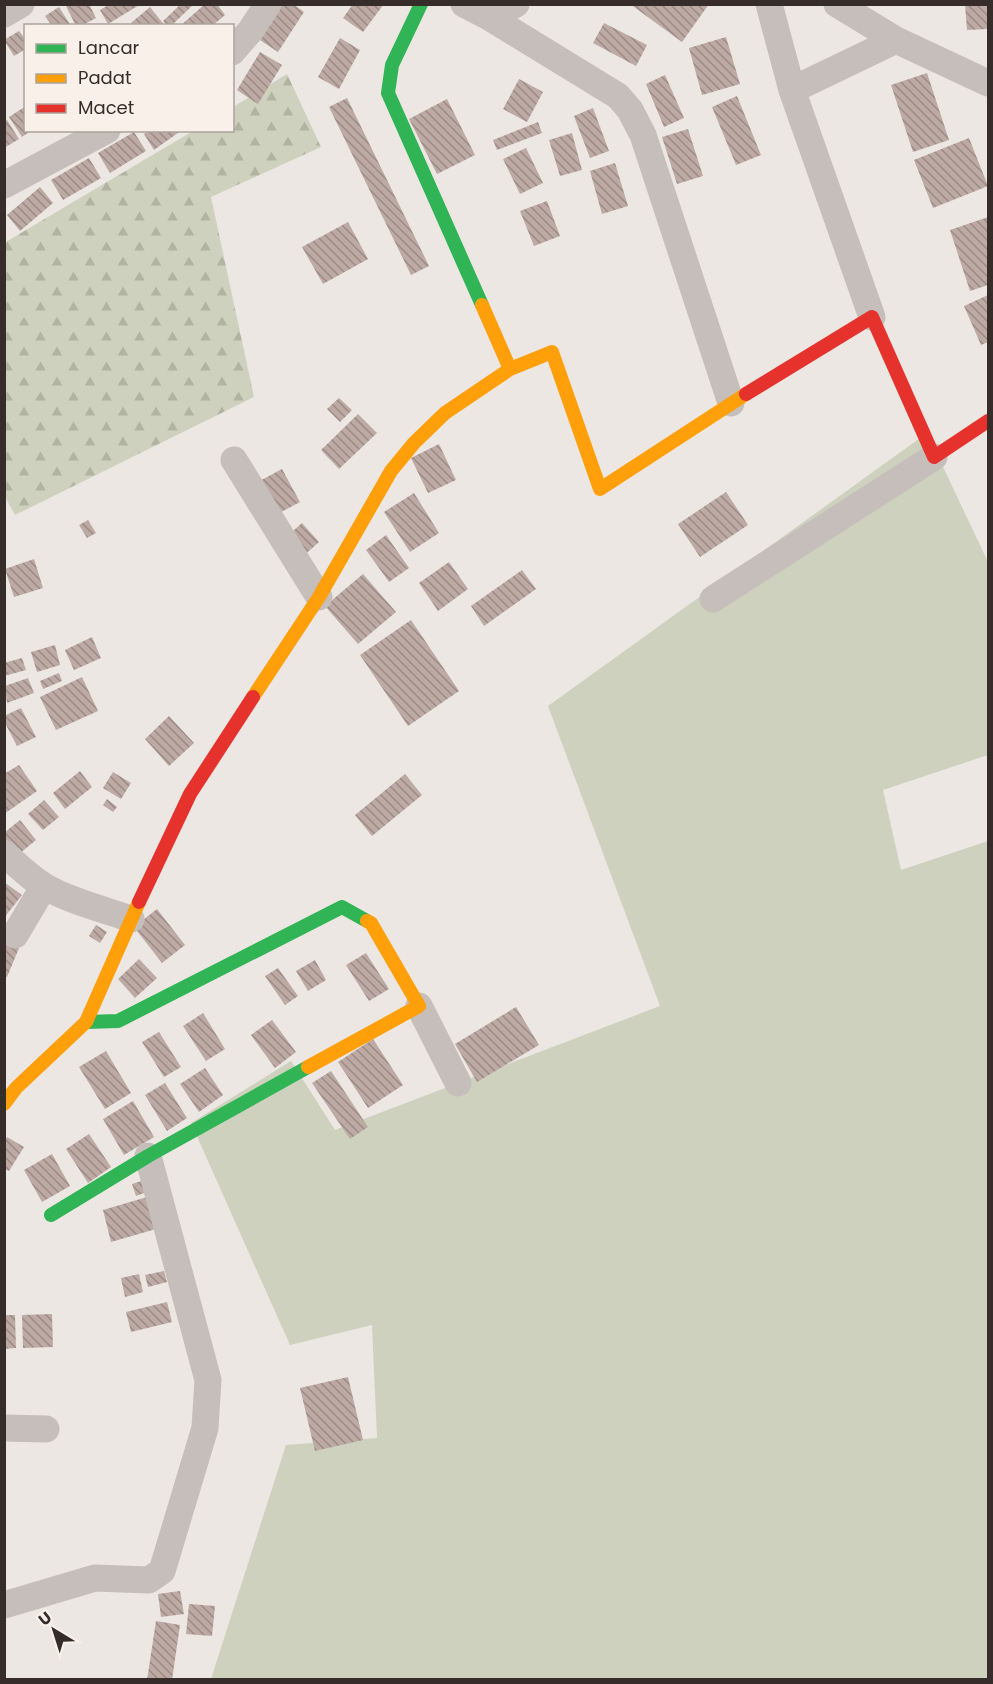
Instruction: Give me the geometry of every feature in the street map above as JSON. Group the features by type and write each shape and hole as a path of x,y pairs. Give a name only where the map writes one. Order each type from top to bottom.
{"street":[{"path":"4,14 21,4"},
{"path":"234,49 251,30 268,4"},
{"path":"421,4 392,65 388,79 388,93 510,369"},
{"path":"464,4 618,96 630,110 643,135 731,403"},
{"path":"489,17 516,4"},
{"path":"769,4 792,90 872,317 934,457"},
{"path":"837,4 896,40 988,83"},
{"path":"792,90 896,40"},
{"path":"4,185 103,132"},
{"path":"4,1104 16,1088 86,1022 131,919 190,794 319,597 391,471 414,443 445,413 510,369 552,352 600,489 731,403 872,317"},
{"path":"713,599 988,421"},
{"path":"234,460 319,597"},
{"path":"4,853 44,886 131,919"},
{"path":"15,935 44,886"},
{"path":"86,1022 118,1021 342,907 371,923 419,1006 458,1083"},
{"path":"51,1215 148,1156 419,1006"},
{"path":"4,1605 95,1578 149,1580 162,1571 205,1428 207,1380 148,1156"},
{"path":"4,1428 46,1430"}],"green space":[{"path":"287,74 321,147 211,197 254,397 15,515 4,495 4,243 191,132 234,132 234,106"},
{"path":"927,433 988,562 988,755 883,790 901,870 988,841 988,1679 211,1679 286,1445 377,1438 372,1325 290,1345 191,1123 291,1061 335,1130 660,1006 548,706"}],"building":[{"path":"68,4 89,4 96,18 85,24 75,24 66,6"},
{"path":"110,4 141,4 108,24 100,10"},
{"path":"181,4 194,4 173,24 166,24 163,21"},
{"path":"205,4 217,4 225,15 214,24 182,24"},
{"path":"283,4 293,4 304,12 278,52 260,40"},
{"path":"353,4 384,4 363,32 343,18"},
{"path":"630,4 709,4 682,42"},
{"path":"965,4 988,4 988,29 967,30"},
{"path":"59,7 70,24 51,24 45,16"},
{"path":"150,7 163,24 132,24"},
{"path":"604,23 647,45 636,66 593,43"},
{"path":"19,31 24,37 24,50 14,56 4,40"},
{"path":"726,37 740,84 702,95 689,48"},
{"path":"340,38 360,50 339,89 318,77"},
{"path":"260,52 282,65 258,104 237,90"},
{"path":"927,73 949,140 913,152 891,85"},
{"path":"665,75 684,118 664,127 646,84"},
{"path":"519,79 543,92 527,122 503,109"},
{"path":"737,96 761,155 736,165 712,107"},
{"path":"347,98 429,266 411,275 329,107"},
{"path":"447,99 475,155 437,174 409,119"},
{"path":"24,107 24,132 29,132 22,137 9,117"},
{"path":"593,108 609,151 590,158 574,116"},
{"path":"7,120 19,139 4,148 4,121"},
{"path":"538,122 542,133 497,150 493,140"},
{"path":"688,129 703,176 677,184 662,137"},
{"path":"134,132 146,151 110,173 98,153"},
{"path":"146,132 179,132 154,150 144,134"},
{"path":"572,133 582,170 560,176 549,140"},
{"path":"969,138 988,186 933,208 914,160"},
{"path":"526,148 543,183 520,194 503,159"},
{"path":"89,158 101,178 63,200 51,180"},
{"path":"615,163 628,206 602,214 590,171"},
{"path":"40,187 53,203 20,231 7,215"},
{"path":"547,201 560,236 534,246 520,211"},
{"path":"988,217 988,285 970,291 950,230"},
{"path":"348,222 368,259 323,284 302,247"},
{"path":"988,295 988,342 981,345 964,306"},
{"path":"339,398 352,410 340,422 327,409"},
{"path":"358,414 377,433 339,469 321,450"},
{"path":"439,444 456,480 428,493 411,458"},
{"path":"282,469 300,502 270,518 252,485"},
{"path":"726,492 748,525 700,557 678,524"},
{"path":"414,493 439,533 410,552 384,512"},
{"path":"88,520 96,533 87,538 79,525"},
{"path":"302,523 319,542 300,559 283,540"},
{"path":"386,535 409,568 389,582 366,550"},
{"path":"34,559 43,588 14,597 5,569"},
{"path":"449,562 468,589 438,611 419,583"},
{"path":"522,570 536,589 484,626 471,606"},
{"path":"363,574 396,612 358,644 325,606"},
{"path":"411,620 459,691 408,726 360,655"},
{"path":"92,637 101,658 74,670 65,650"},
{"path":"55,645 60,665 37,672 31,652"},
{"path":"22,658 26,670 4,676 4,663"},
{"path":"59,673 62,681 43,689 40,681"},
{"path":"82,677 98,711 56,730 40,697"},
{"path":"28,678 34,693 7,703 5,686"},
{"path":"21,708 36,737 17,746 4,721 4,716"},
{"path":"169,716 194,743 169,766 145,739"},
{"path":"19,765 37,791 4,814 4,774"},
{"path":"80,771 92,787 65,809 53,793"},
{"path":"113,772 131,783 121,799 103,788"},
{"path":"405,774 422,795 372,836 355,815"},
{"path":"107,799 117,807 113,812 103,805"},
{"path":"44,800 59,817 43,830 28,814"},
{"path":"20,820 36,840 13,859 4,848 4,833"},
{"path":"4,882 22,895 4,918"},
{"path":"157,909 185,945 162,963 134,927"},
{"path":"96,925 107,932 100,943 89,936"},
{"path":"4,942 19,948 7,977 4,976"},
{"path":"366,953 389,989 369,1001 346,965"},
{"path":"139,959 157,978 135,998 118,979"},
{"path":"315,960 326,980 308,991 296,971"},
{"path":"278,968 298,996 285,1005 265,976"},
{"path":"516,1007 539,1045 477,1082 455,1044"},
{"path":"203,1013 225,1049 206,1061 183,1026"},
{"path":"272,1020 296,1052 275,1068 251,1035"},
{"path":"159,1032 181,1067 164,1077 142,1042"},
{"path":"373,1039 403,1085 368,1108 338,1062"},
{"path":"106,1051 131,1093 105,1109 79,1067"},
{"path":"205,1068 223,1095 199,1112 180,1084"},
{"path":"331,1071 368,1127 350,1139 312,1083"},
{"path":"165,1083 187,1118 167,1131 145,1095"},
{"path":"133,1101 154,1137 124,1155 103,1119"},
{"path":"89,1134 111,1167 88,1183 66,1149"},
{"path":"7,1137 24,1147 9,1171 4,1169 4,1141"},
{"path":"52,1154 70,1186 42,1202 24,1170"},
{"path":"144,1180 147,1192 136,1196 132,1184"},
{"path":"147,1197 156,1229 111,1242 103,1210"},
{"path":"164,1271 167,1282 148,1287 145,1275"},
{"path":"139,1274 143,1292 125,1297 121,1278"},
{"path":"167,1302 172,1322 131,1332 126,1312"},
{"path":"52,1314 53,1347 23,1348 22,1315"},
{"path":"4,1315 15,1315 16,1348 4,1349"},
{"path":"348,1377 363,1440 315,1451 300,1388"},
{"path":"180,1591 184,1614 161,1617 158,1594"},
{"path":"189,1604 215,1606 212,1636 186,1634"},
{"path":"156,1621 180,1625 172,1680 147,1680"}],"traffic: fast":[{"path":"421,4 392,65 388,93 482,305"},
{"path":"86,1022 118,1021 342,907 367,921"},
{"path":"51,1215 148,1156 308,1067"}],"traffic: slow":[{"path":"253,697 319,597 391,471 414,443 445,413 510,369 482,305"},
{"path":"510,369 552,352 600,489 746,394"},
{"path":"4,1104 16,1088 86,1022 139,902"},
{"path":"308,1067 419,1006 371,923 367,921"}],"traffic: jam":[{"path":"746,394 872,317 934,457 988,421"},
{"path":"139,902 190,794 253,697"}]}
